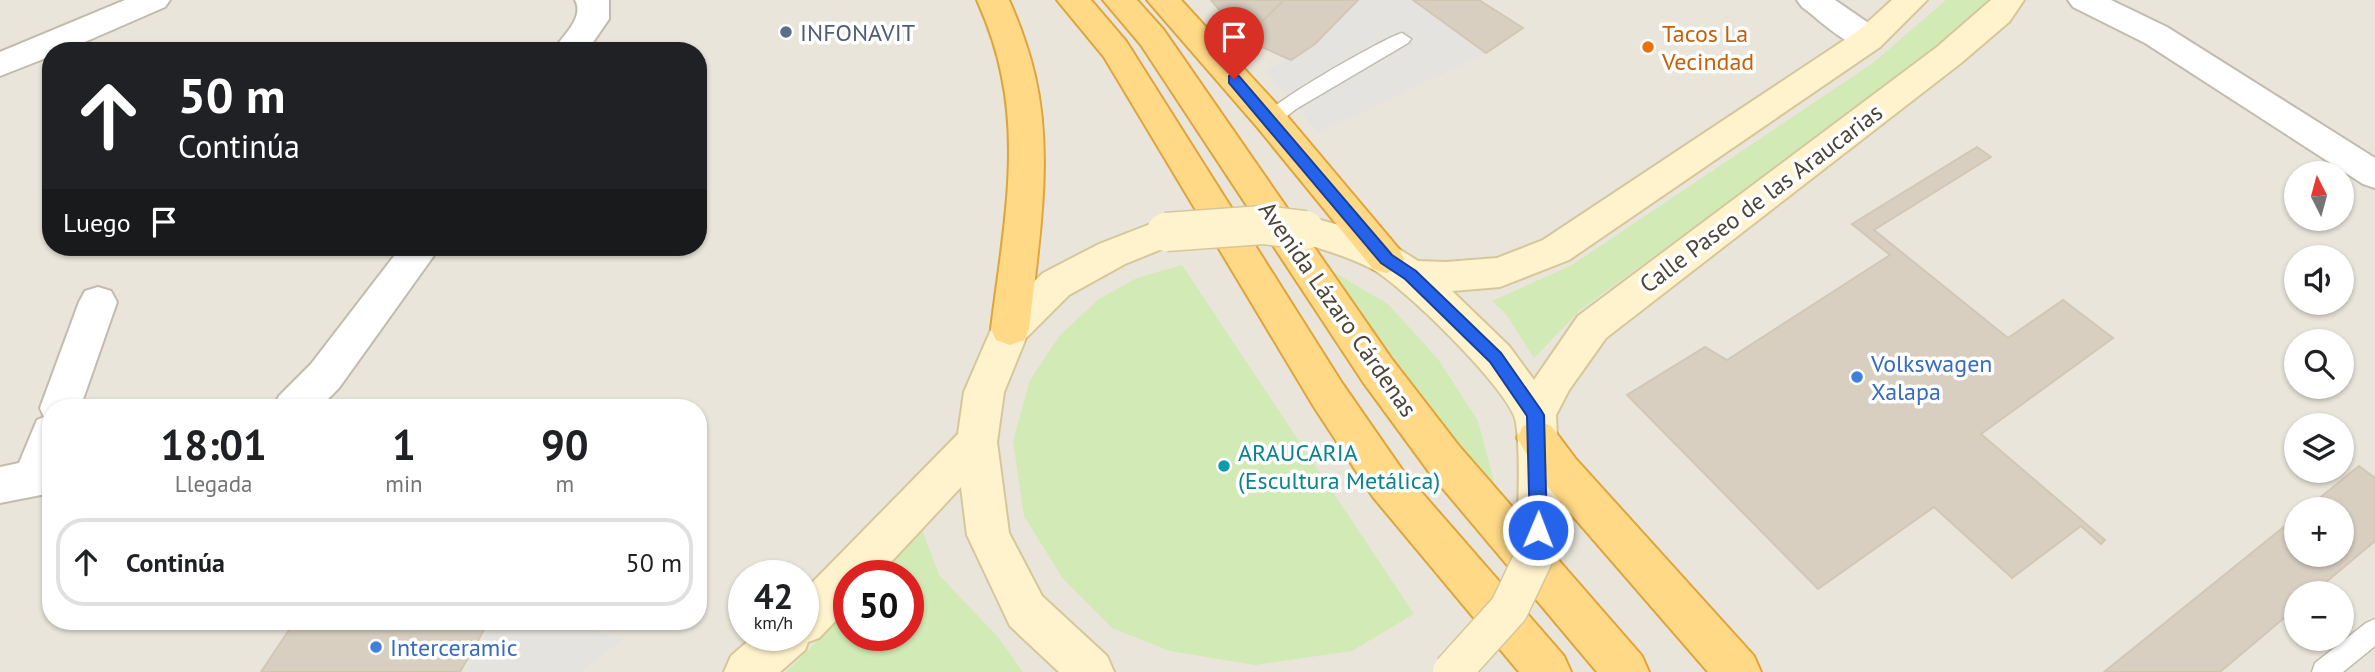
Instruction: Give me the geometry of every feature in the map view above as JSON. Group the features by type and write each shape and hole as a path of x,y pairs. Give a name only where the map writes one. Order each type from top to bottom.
{"highway":[{"path":"993,0 1009,31 1023,99 1027,176 1010,329"},
{"name":"Avenida Lázaro Cárdenas","path":"1073,0 1115,49 1328,395 1388,484 1548,672"},
{"name":"Avenida Lázaro Cárdenas","path":"1119,0 1152,37 1377,370 1444,459 1626,672"},
{"path":"1164,0 1399,267"},
{"path":"1536,426 1560,471 1738,672"}],"main road":[{"path":"1091,672 1026,611 988,535 978,442 984,392 1010,329 1056,284 1112,254 1166,232 1263,225 1305,230 1341,239 1399,267 1446,277 1500,272 1556,250 1869,39 1911,0"},
{"name":"Calle Paseo de las Araucarias","path":"1536,426 1555,378 1592,327 1949,55 1998,14 2008,0"},
{"path":"1399,267 1495,357 1536,426 1539,510 1537,550 1508,609 1452,672"},
{"path":"864,560 978,442"},
{"path":"819,607 833,592"},
{"path":"747,672 771,651"}],"street":[{"path":"576,42 593,19 592,0"},
{"path":"1813,0 1869,39"},
{"path":"2084,0 2156,35 2375,175"},
{"path":"53,42 148,1"},
{"path":"0,65 42,47"},
{"path":"302,399 325,376 415,256"},
{"path":"63,399 98,302"},
{"path":"28,479 42,450"}],"lane":[{"path":"1270,119 1290,104 1402,39"},
{"path":"2324,672 2375,631"}],"shaded area":[{"path":"0,0 2375,0 2375,672 0,672"},
{"path":"1358,0 1413,0 1486,53 1319,133 1265,71 1315,44"},
{"path":"489,630 588,630 624,639 580,672 467,672"}],"green space":[{"path":"1946,0 1995,0 1945,44 1580,310 1534,358 1506,314 1492,301 1572,265 1873,63"},
{"path":"1182,265 1414,614 1352,651 1255,665 1170,651 1112,628 1063,579 1024,516 1013,441 1030,380 1060,335 1099,299 1137,278"},
{"path":"1328,269 1388,304 1438,359 1478,421 1499,500"},
{"path":"920,524 939,575 998,637 1023,672 786,672 807,651 819,651 819,639 833,625 833,651 924,651 924,560 891,560"}],"building":[{"path":"1211,0 1284,0 1244,39"},
{"path":"1284,0 1358,0 1315,44 1291,60 1244,39"},
{"path":"1413,0 1479,0 1523,28 1486,53"},
{"name":"Volkswagen Xalapa","path":"1977,147 1991,157 1874,230 2008,338 2063,300 2113,338 1981,434 2105,540 2101,544 2081,526 2012,578 1934,507 1818,589 1627,395 1705,347 1727,360 1890,255 1852,224"},
{"path":"2359,466 2375,478 2375,541 2354,559 2354,497 2321,497 2338,483 2354,483 2354,470"},
{"path":"2284,527 2284,567 2344,567 2327,581 2284,581 2284,618 2220,672 2104,672"},
{"name":"Interceramic","path":"289,630 484,630 460,672 261,672"}],"place":[{"name":"INFONAVIT","path":"786,32"},
{"name":"Tacos La Vecindad","path":"1648,47"},
{"name":"Volkswagen Xalapa","path":"1857,377"},
{"name":"ARAUCARIA (Escultura Metálica)","path":"1224,466"},
{"name":"Interceramic","path":"376,647"}],"route":[{"path":"1234,79 1387,259 1411,275 1495,357 1535,415 1538,530"}]}
